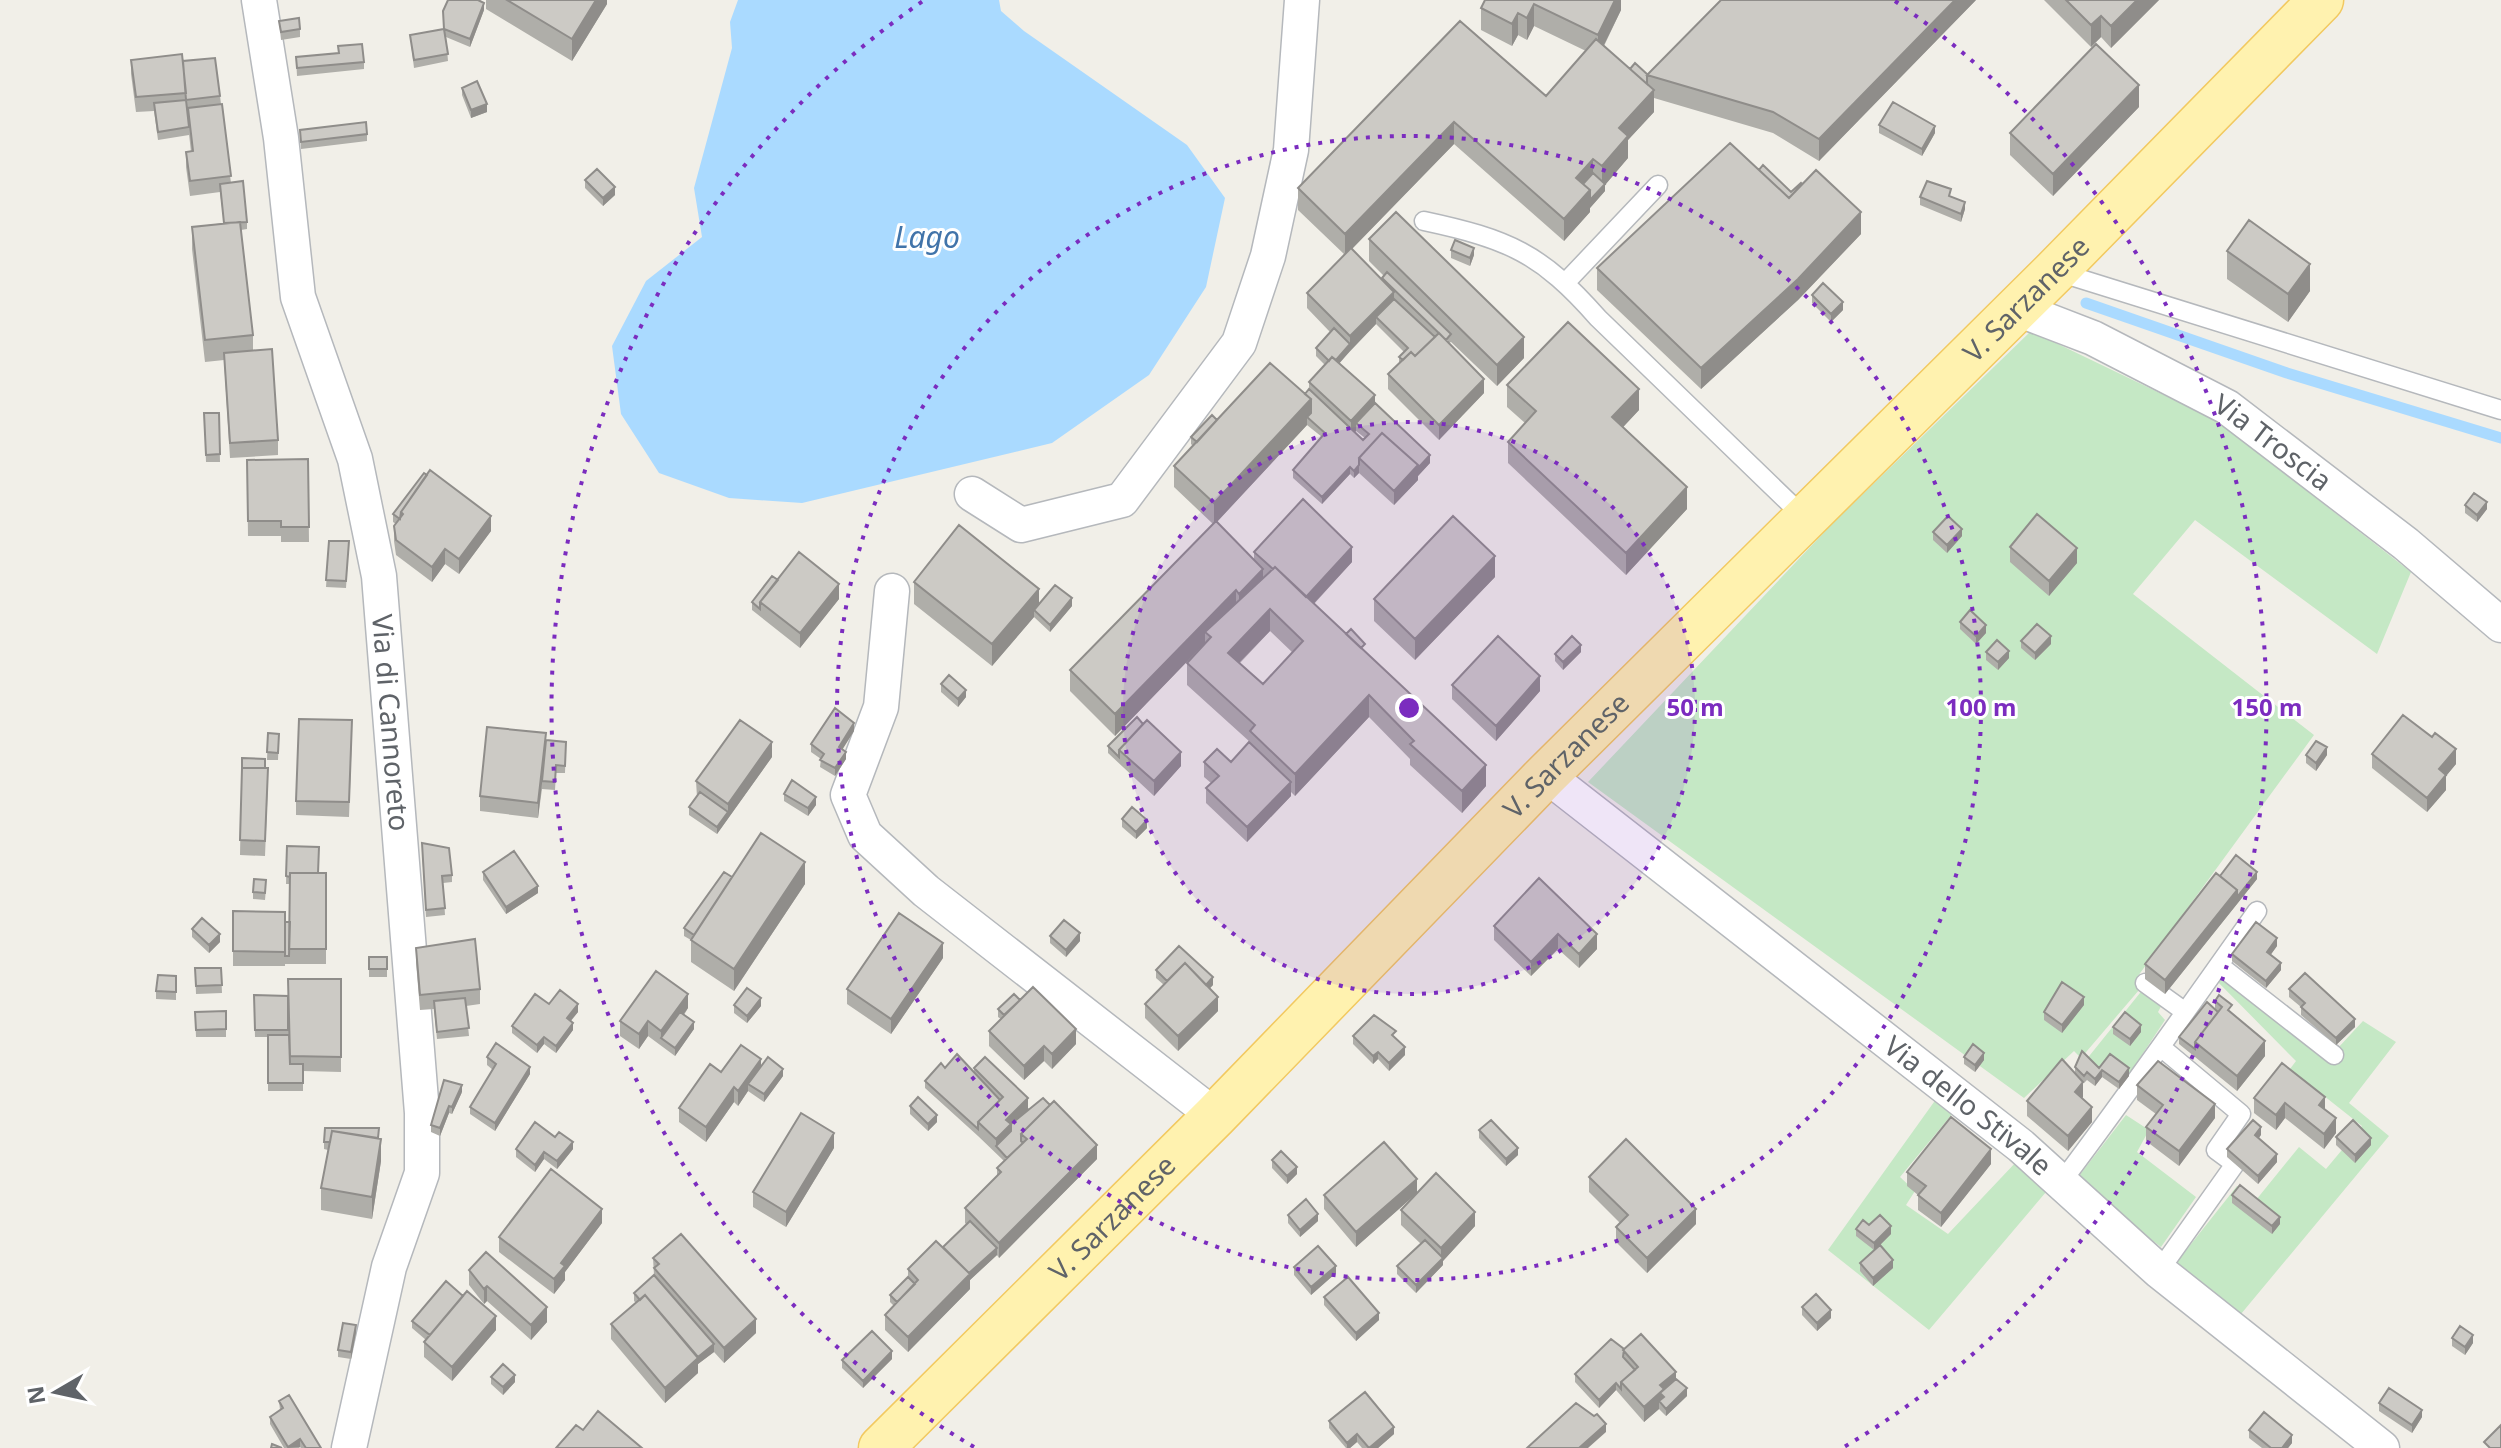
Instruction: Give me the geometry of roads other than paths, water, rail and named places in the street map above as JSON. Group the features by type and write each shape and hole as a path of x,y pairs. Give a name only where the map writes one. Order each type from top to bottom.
{"main road":[{"name":"V. Sarzanese","path":"881,1448 1215,1116 1546,775 2055,271 2321,0"}],"street":[{"name":"Via di Cannoreto","path":"259,0 281,138 298,297 355,459 379,576 422,1113 422,1173 389,1267 349,1448"},
{"path":"972,494 1021,525 1122,500 1239,343 1268,256 1291,150 1302,0"},
{"name":"Via Troscia","path":"2015,308 2093,338 2227,407 2406,544 2501,625"},
{"path":"892,591 881,707 848,795 865,835 926,891 1215,1116"},
{"name":"Via dello Stivale","path":"1546,775 2021,1146 2159,1271 2382,1448"}],"lane":[{"path":"1566,282 1658,185"},
{"path":"1424,221 1471,231 1537,258 1566,282 1598,318 1806,519"},
{"path":"2055,271 2501,410"},
{"path":"2060,1184 2162,1048 2184,1011 2257,911"},
{"path":"2219,965 2334,1055"},
{"path":"2145,983 2184,1011"},
{"path":"2159,1271 2235,1164 2216,1150 2241,1114 2162,1048"}],"water":[{"name":"Lago","path":"738,0 999,0 1001,11 1024,31 1187,145 1225,198 1206,287 1149,375 1052,443 802,503 729,498 659,473 621,414 612,346 646,281 702,237 694,188 732,48 730,22"}],"waterway":[{"path":"2086,303 2287,373 2501,438"}]}
